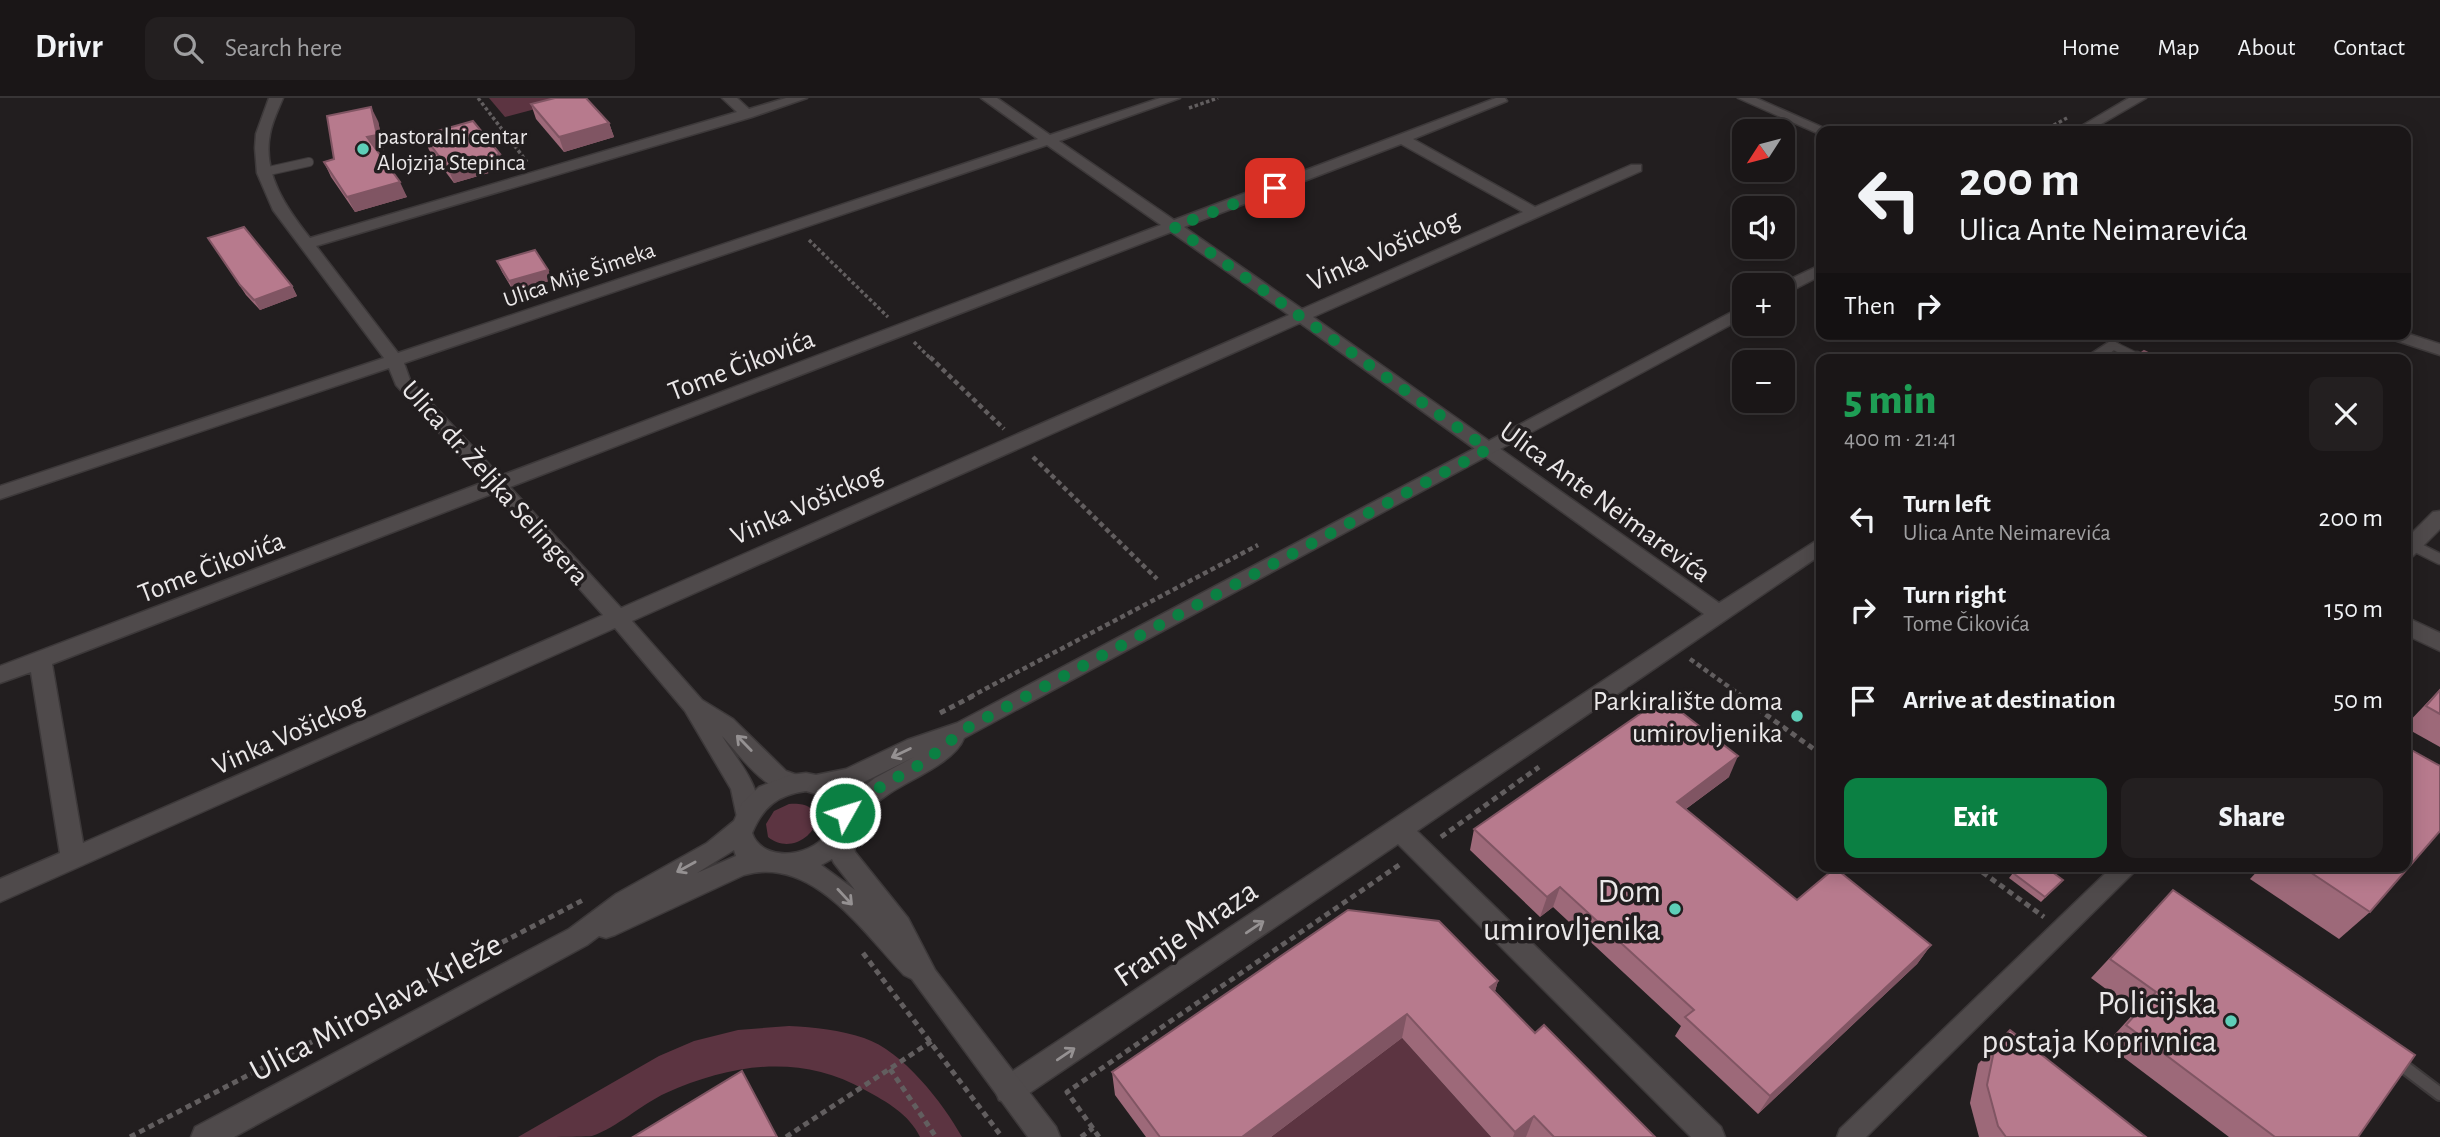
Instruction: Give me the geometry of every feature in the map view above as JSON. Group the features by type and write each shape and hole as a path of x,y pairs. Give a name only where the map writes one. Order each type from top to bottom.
{"street":[{"name":"Ulica dr. Željka Selingera","path":"276,98 263,134 264,172 280,210 395,360 402,381 618,618 694,706 742,787 746,800 744,822"},
{"path":"729,98 747,114"},
{"path":"307,244 800,98"},
{"name":"Ulica Ante Neimarevića","path":"988,98 1301,316 1719,614"},
{"name":"Ulica Mije Šimeka","path":"0,493 1173,98"},
{"path":"1745,98 1816,128"},
{"path":"2089,126 2139,98"},
{"name":"Tome Čikovića","path":"0,675 1500,101"},
{"path":"1402,139 1535,213"},
{"name":"Vinka Vošickog","path":"0,891 1636,168"},
{"path":"1795,283 1816,272"},
{"path":"1046,1137 926,979 838,889 809,870 772,865 748,852 742,841 744,822 765,794 792,783 818,784 850,778 915,746 965,729 1732,317"},
{"path":"2411,340 2440,350"},
{"path":"2098,354 2112,345"},
{"path":"2411,546 2440,517"},
{"name":"Franje Mraza","path":"1009,1090 1400,830 1816,548"},
{"path":"2411,628 2440,643"},
{"path":"40,660 73,858"},
{"name":"Ulica dr. Željka Selingera","path":"694,706 725,724 778,778 792,783"},
{"path":"787,866 817,856 842,824 883,785 923,763 965,729"},
{"path":"818,784 837,794 843,856 898,926 926,979"},
{"name":"Ulica Miroslava Krleže","path":"578,937 625,902 716,850 744,822"},
{"path":"1400,830 1711,1137"},
{"name":"Ulica Miroslava Krleže","path":"205,1137 578,937 621,921 738,866 759,860"},
{"path":"1849,1137 2121,872"}],"lane":[{"path":"264,172 309,162"},
{"path":"2112,345 2131,354"},
{"path":"2411,549 2440,559"},
{"path":"2385,1053 2440,1094"}],"path":[{"path":"478,98 533,169 540,174"},
{"path":"807,239 902,330"},
{"path":"932,717 1268,540"},
{"path":"1678,667 1700,651"},
{"path":"1690,659 1816,751"},
{"path":"1099,1137 1067,1092 1421,851 1543,764"},
{"path":"1982,872 2061,930"},
{"path":"130,1137 593,894"},
{"path":"858,947 932,1041 1002,1137"},
{"path":"786,1137 932,1041"},
{"path":"890,1069 936,1137"},
{"path":"1081,1137 1093,1128"}],"shaded area":[{"path":"489,98 554,98 558,103 505,117"},
{"path":"789,804 807,806 817,820 804,839 782,844 768,837 766,824 774,811"},
{"path":"789,1026 837,1031 879,1045 907,1066 933,1094 962,1137 920,1137 897,1109 840,1078 791,1067 766,1067 715,1075 691,1083 656,1098 592,1136 518,1137 659,1056 694,1041 738,1030"},
{"path":"1402,1038 1491,1137 1271,1137"}],"building":[{"path":"555,98 586,98 609,123 559,137 531,104"},
{"path":"371,107 377,135 367,137 400,182 347,197 324,162 334,159 327,116"},
{"path":"473,121 500,154 448,168 423,135"},
{"path":"244,227 292,286 254,300 240,285 208,238"},
{"path":"535,250 548,270 509,281 497,261"},
{"path":"2440,690 2440,714 2426,706"},
{"name":"Dom umirovljenika","path":"1663,698 1738,756 1677,802 1797,900 1830,872 1840,872 1931,945 1770,1096 1685,1017 1694,1010 1560,887 1547,897 1474,829"},
{"path":"2411,750 2440,766 2440,831 2411,865"},
{"path":"2052,872 2063,880 2045,897 2013,873"},
{"path":"2310,872 2405,872 2370,912"},
{"path":"2173,890 2415,1055 2358,1137 2275,1137 2126,1025 2156,992 2110,959"},
{"path":"1348,910 1439,921 1498,981 1490,987 1535,1033 1544,1025 1655,1137 1554,1137 1534,1116 1515,1132 1407,1014 1242,1137 1160,1137 1112,1072"},
{"path":"2010,1030 2146,1137 2006,1137 1998,1126 1987,1085 1995,1046"},
{"path":"742,1071 777,1137 633,1137"}],"place":[{"name":"pastoralni centar Alojzija Stepinca","path":"363,149"},
{"name":"Parkiralište doma umirovljenika","path":"1797,716"},
{"name":"Dom umirovljenika","path":"1675,909"},
{"name":"Policijska postaja Koprivnica","path":"2231,1021"}],"route":[{"path":"845,813 867,795 923,763 965,729 1488,449 1174,227 1275,188"}]}
